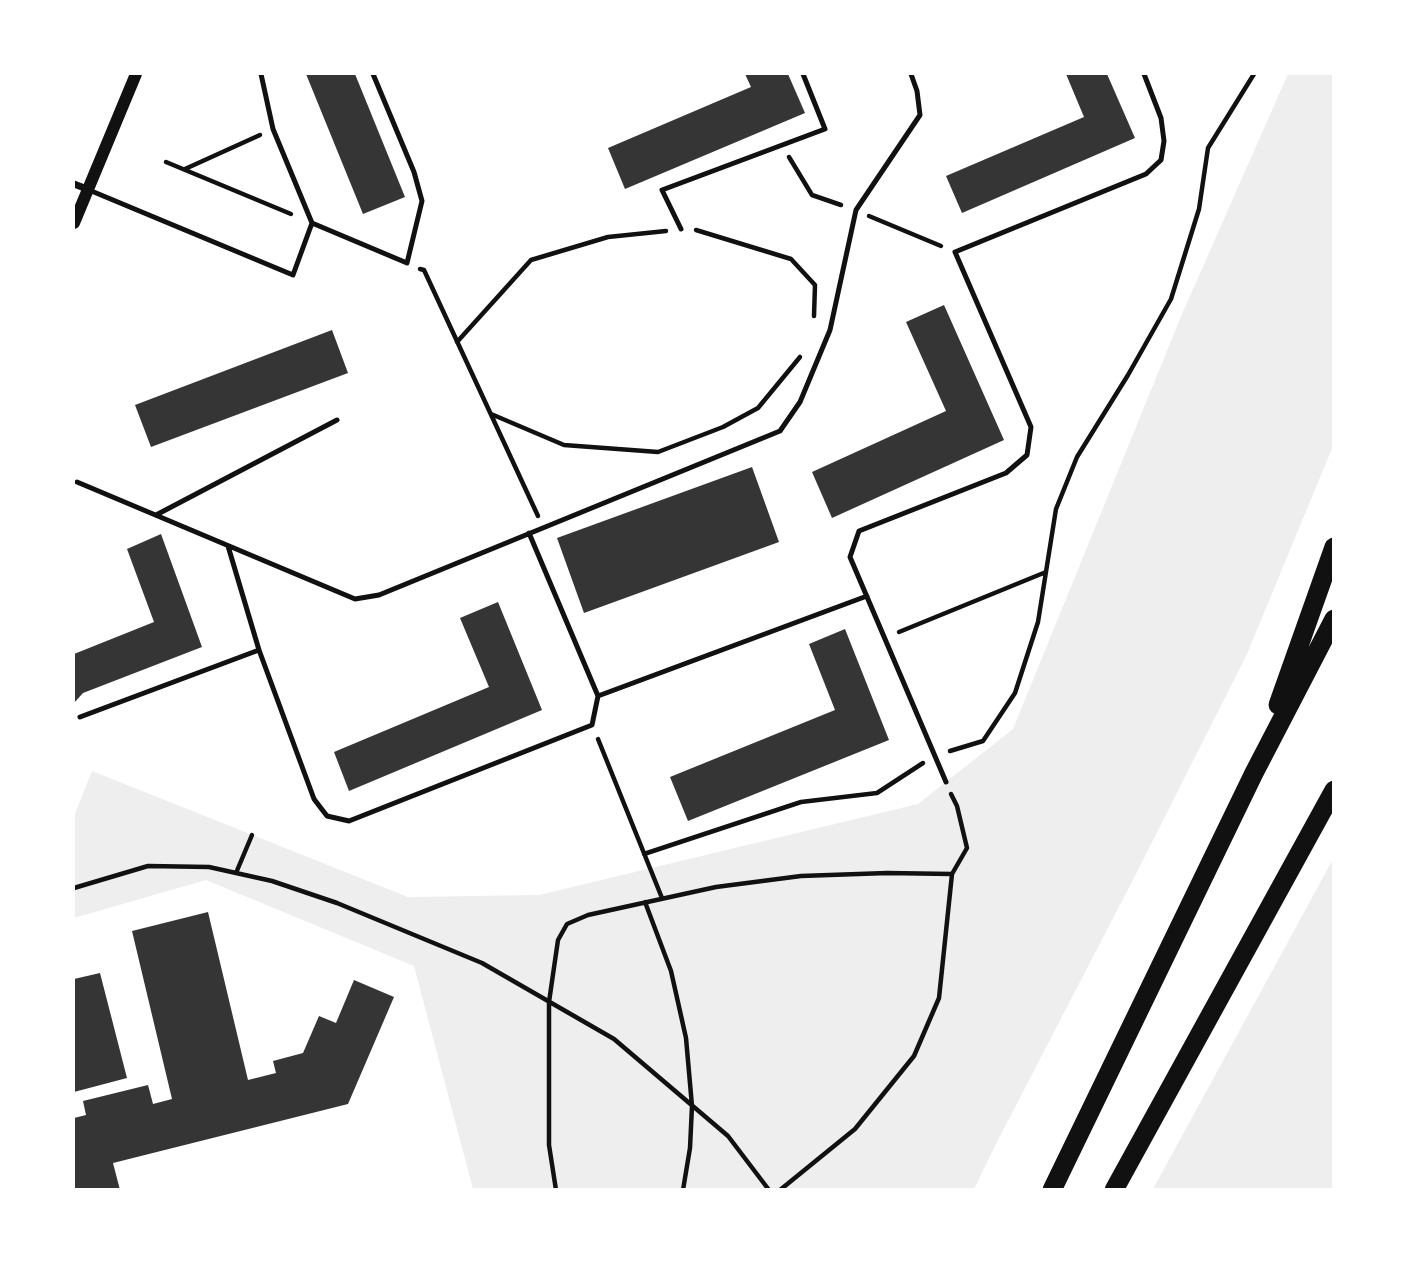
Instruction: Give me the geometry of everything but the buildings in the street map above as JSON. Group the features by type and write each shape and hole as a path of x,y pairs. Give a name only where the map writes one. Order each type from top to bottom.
{"highway":[{"path":"1254,773 1334,547"},
{"path":"1052,1189 1254,773 1334,619"},
{"path":"1114,1189 1334,790"}],"street":[{"path":"74,223 136,74"},
{"path":"74,184 87,189"}],"lane":[{"path":"87,189 293,275 312,223 273,129 261,74"},
{"path":"312,223 407,263 422,201 414,172 373,74"},
{"path":"681,229 662,190 825,129 803,74"},
{"path":"77,482 355,599 379,595 780,431 800,401 830,330 856,210 920,114 917,91 911,74"},
{"path":"946,782 850,557 859,531 1006,474 1027,455 1031,427 955,252 1146,174 1161,160 1164,141 1161,118 1144,74"},
{"path":"156,515 337,420"},
{"path":"228,546 259,650 314,799 327,816 349,821 592,724 598,696 529,533"},
{"path":"598,696 867,596"},
{"path":"80,717 259,650"}],"path":[{"path":"644,854 801,802 877,793 936,755 983,741 1015,693 1038,622 1056,509 1077,457 1171,299 1199,209 1208,148 1254,74"},
{"path":"184,169 273,129"},
{"path":"783,146 812,195 856,210 955,252"},
{"path":"166,162 312,223"},
{"path":"457,342 531,260 608,237 688,228 791,259 815,285 814,327"},
{"path":"407,263 424,270 544,528"},
{"path":"491,414 564,445 658,453 723,427 758,408 801,355"},
{"path":"885,638 1046,572"},
{"path":"592,724 662,898"},
{"path":"780,1189 855,1129 914,1056 939,998 952,874 967,848 957,806 946,782"},
{"path":"236,873 251,835"},
{"path":"74,888 148,866 209,867 272,881 349,908 482,963 614,1039 728,1136 769,1189"},
{"path":"556,1189 548,1145 549,1002 558,940 567,925 588,915 716,887 801,876 952,874"},
{"path":"645,902 671,971 686,1038 692,1106 690,1148 683,1189"}],"shaded area":[{"path":"1288,74 1333,74 1333,446 1247,654 974,1189 473,1189 414,966 206,880 74,918 74,816 92,771 408,897 539,895 918,804 1013,729 1182,314"},
{"path":"1333,859 1333,1189 1153,1189 1283,951"}]}
